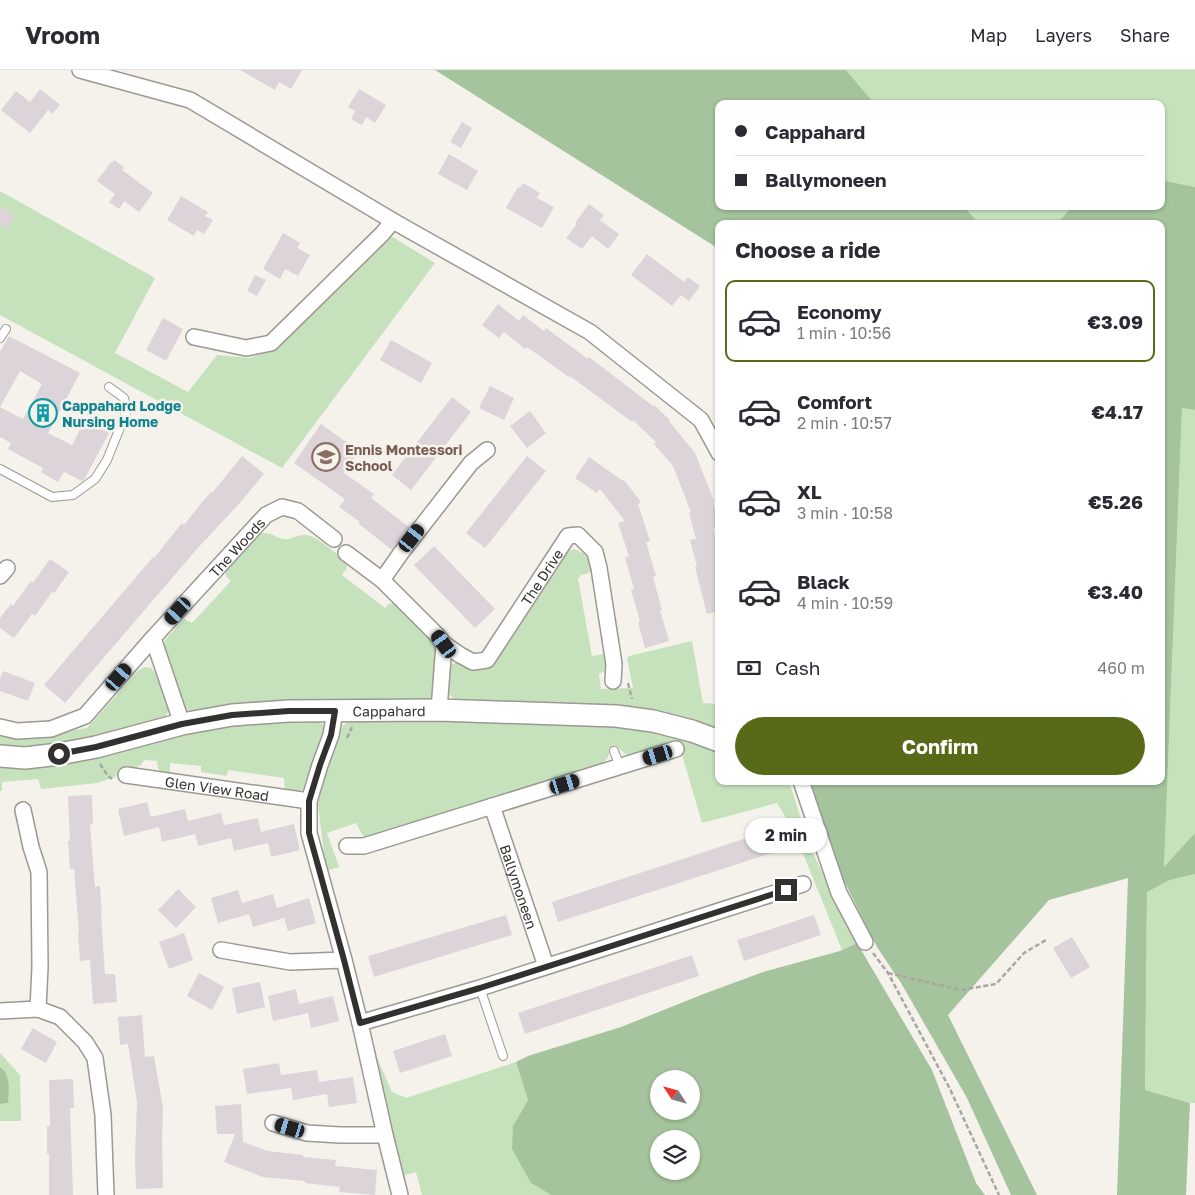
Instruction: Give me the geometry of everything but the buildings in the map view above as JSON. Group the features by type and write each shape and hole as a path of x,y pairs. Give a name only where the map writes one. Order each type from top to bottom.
{"main road":[{"name":"Cappahard","path":"0,756 25,758 69,752 96,747 182,724 232,715 289,711 439,710 616,716 653,721 692,731 715,740"}],"street":[{"path":"80,70 190,100 393,221 590,332 701,420 715,446"},
{"path":"194,337 246,348 271,343 393,221"},
{"path":"382,580 471,463 487,450"},
{"name":"The Woods","path":"0,727 17,731 52,729 84,716 266,515 282,507 298,511 334,539"},
{"name":"The Drive","path":"444,644 473,662 487,660 562,544 568,536 578,535 595,552 599,568 614,664 613,680"},
{"path":"346,553 382,580 444,644 439,710"},
{"path":"153,638 182,724"},
{"path":"335,711 331,735 309,801 309,833 360,1023 400,1195"},
{"path":"347,846 364,846 676,749"},
{"name":"Glen View Road","path":"126,774 309,801"},
{"path":"802,785 840,893 864,942"},
{"name":"Ballymoneen","path":"492,806 546,966"},
{"path":"24,810 31,847 39,872 40,967 38,1010"},
{"path":"360,1023 480,988 803,884"},
{"path":"221,950 290,962 344,960"},
{"path":"0,1011 38,1010 60,1017 86,1042 95,1058 103,1115 106,1195"},
{"path":"273,1123 307,1133 385,1135"}],"lane":[{"path":"0,338 6,329"},
{"path":"0,469 52,497 73,495 95,479 107,460 127,410 124,398 109,387"},
{"path":"614,751 620,767"},
{"path":"480,988 503,1056"}],"path":[{"path":"329,740 345,741 352,726"},
{"path":"100,763 106,761"},
{"path":"888,973 961,990 996,984 1024,953 1046,940"},
{"path":"864,942 888,973 950,1089 999,1195"}],"green space":[{"path":"435,70 846,70 872,100 715,100 715,210 967,210 976,220 715,220 715,246"},
{"path":"846,70 1195,70 1195,187 1165,181 1165,100 872,100"},
{"path":"1165,181 1195,187 1195,410 1182,408 1164,867 1195,833 1195,874 1170,880 1147,892 1145,1090 1190,1103 1186,1195 1117,1195 1128,878 1049,900 948,1015 1037,1195 1011,1195 967,1098 901,983 877,947 821,835 805,785 1165,785 1165,220 1060,220 1069,210 1165,210"},
{"path":"0,191 155,278 115,353 188,392 217,355 249,358 279,347 391,236 435,263 282,468 0,315"},
{"path":"967,210 1069,210 1060,220 976,220"},
{"path":"1182,408 1195,410 1195,833 1164,868"},
{"path":"269,533 284,539 303,535 314,537 346,562 347,568 342,575 385,608 388,604 393,603 401,608 436,645 433,690 430,700 193,712 182,706 164,649 165,640 184,619 192,623 231,581 226,576 226,570 257,535"},
{"path":"574,549 582,553 589,559 591,566 591,571 581,575 578,579 592,656 603,654 607,657 608,669 599,674 601,689 633,688 627,658 629,656 692,641 703,703 715,704 715,733 459,701 450,696 447,686 447,671 449,667 459,662 477,670 495,663 568,551"},
{"path":"144,667 151,668 155,673 169,709 165,718 72,745 21,750 0,748 0,735 39,736 87,728 138,671"},
{"path":"479,717 641,726 708,747 715,750 715,785 790,785 809,845 857,943 842,950 794,831 777,803 702,823 678,741 627,755 618,748 610,749 608,757 603,763 364,838 356,823 327,833 339,867 326,871 318,803 322,774 336,745 342,726 349,721"},
{"path":"304,719 317,721 323,725 324,730 302,791 285,789 284,778 228,770 227,776 201,772 201,766 170,763 170,773 161,773 157,761 144,760 138,767 121,769 115,777 97,783 41,789 38,779 2,782 2,791 0,791 0,765 190,730 230,724"},
{"path":"1195,874 1195,1103 1190,1103 1145,1090 1147,892 1170,880"},
{"path":"857,943 932,1070 976,1183 985,1195 551,1195 531,1183 512,1149 513,1126 528,1100 516,1062 528,1056 621,1027 763,972 840,951"},
{"path":"371,1045 374,1045 378,1060 392,1092 406,1098 516,1062 528,1100 513,1126 531,1183 551,1195 422,1195 416,1172 402,1176"},
{"path":"0,1053 20,1075 21,1121 0,1121 0,1104 8,1103 3,1069 0,1067"},
{"path":"0,1067 6,1074 9,1089 8,1103 0,1104"}],"place":[{"name":"Cappahard Lodge Nursing Home","path":"43,413"},
{"name":"Ennis Montessori School","path":"326,457"}],"route":[{"path":"59,754 96,747 182,724 232,715 289,711 335,711 331,735 309,801 309,833 360,1023 480,988 786,890"}]}
